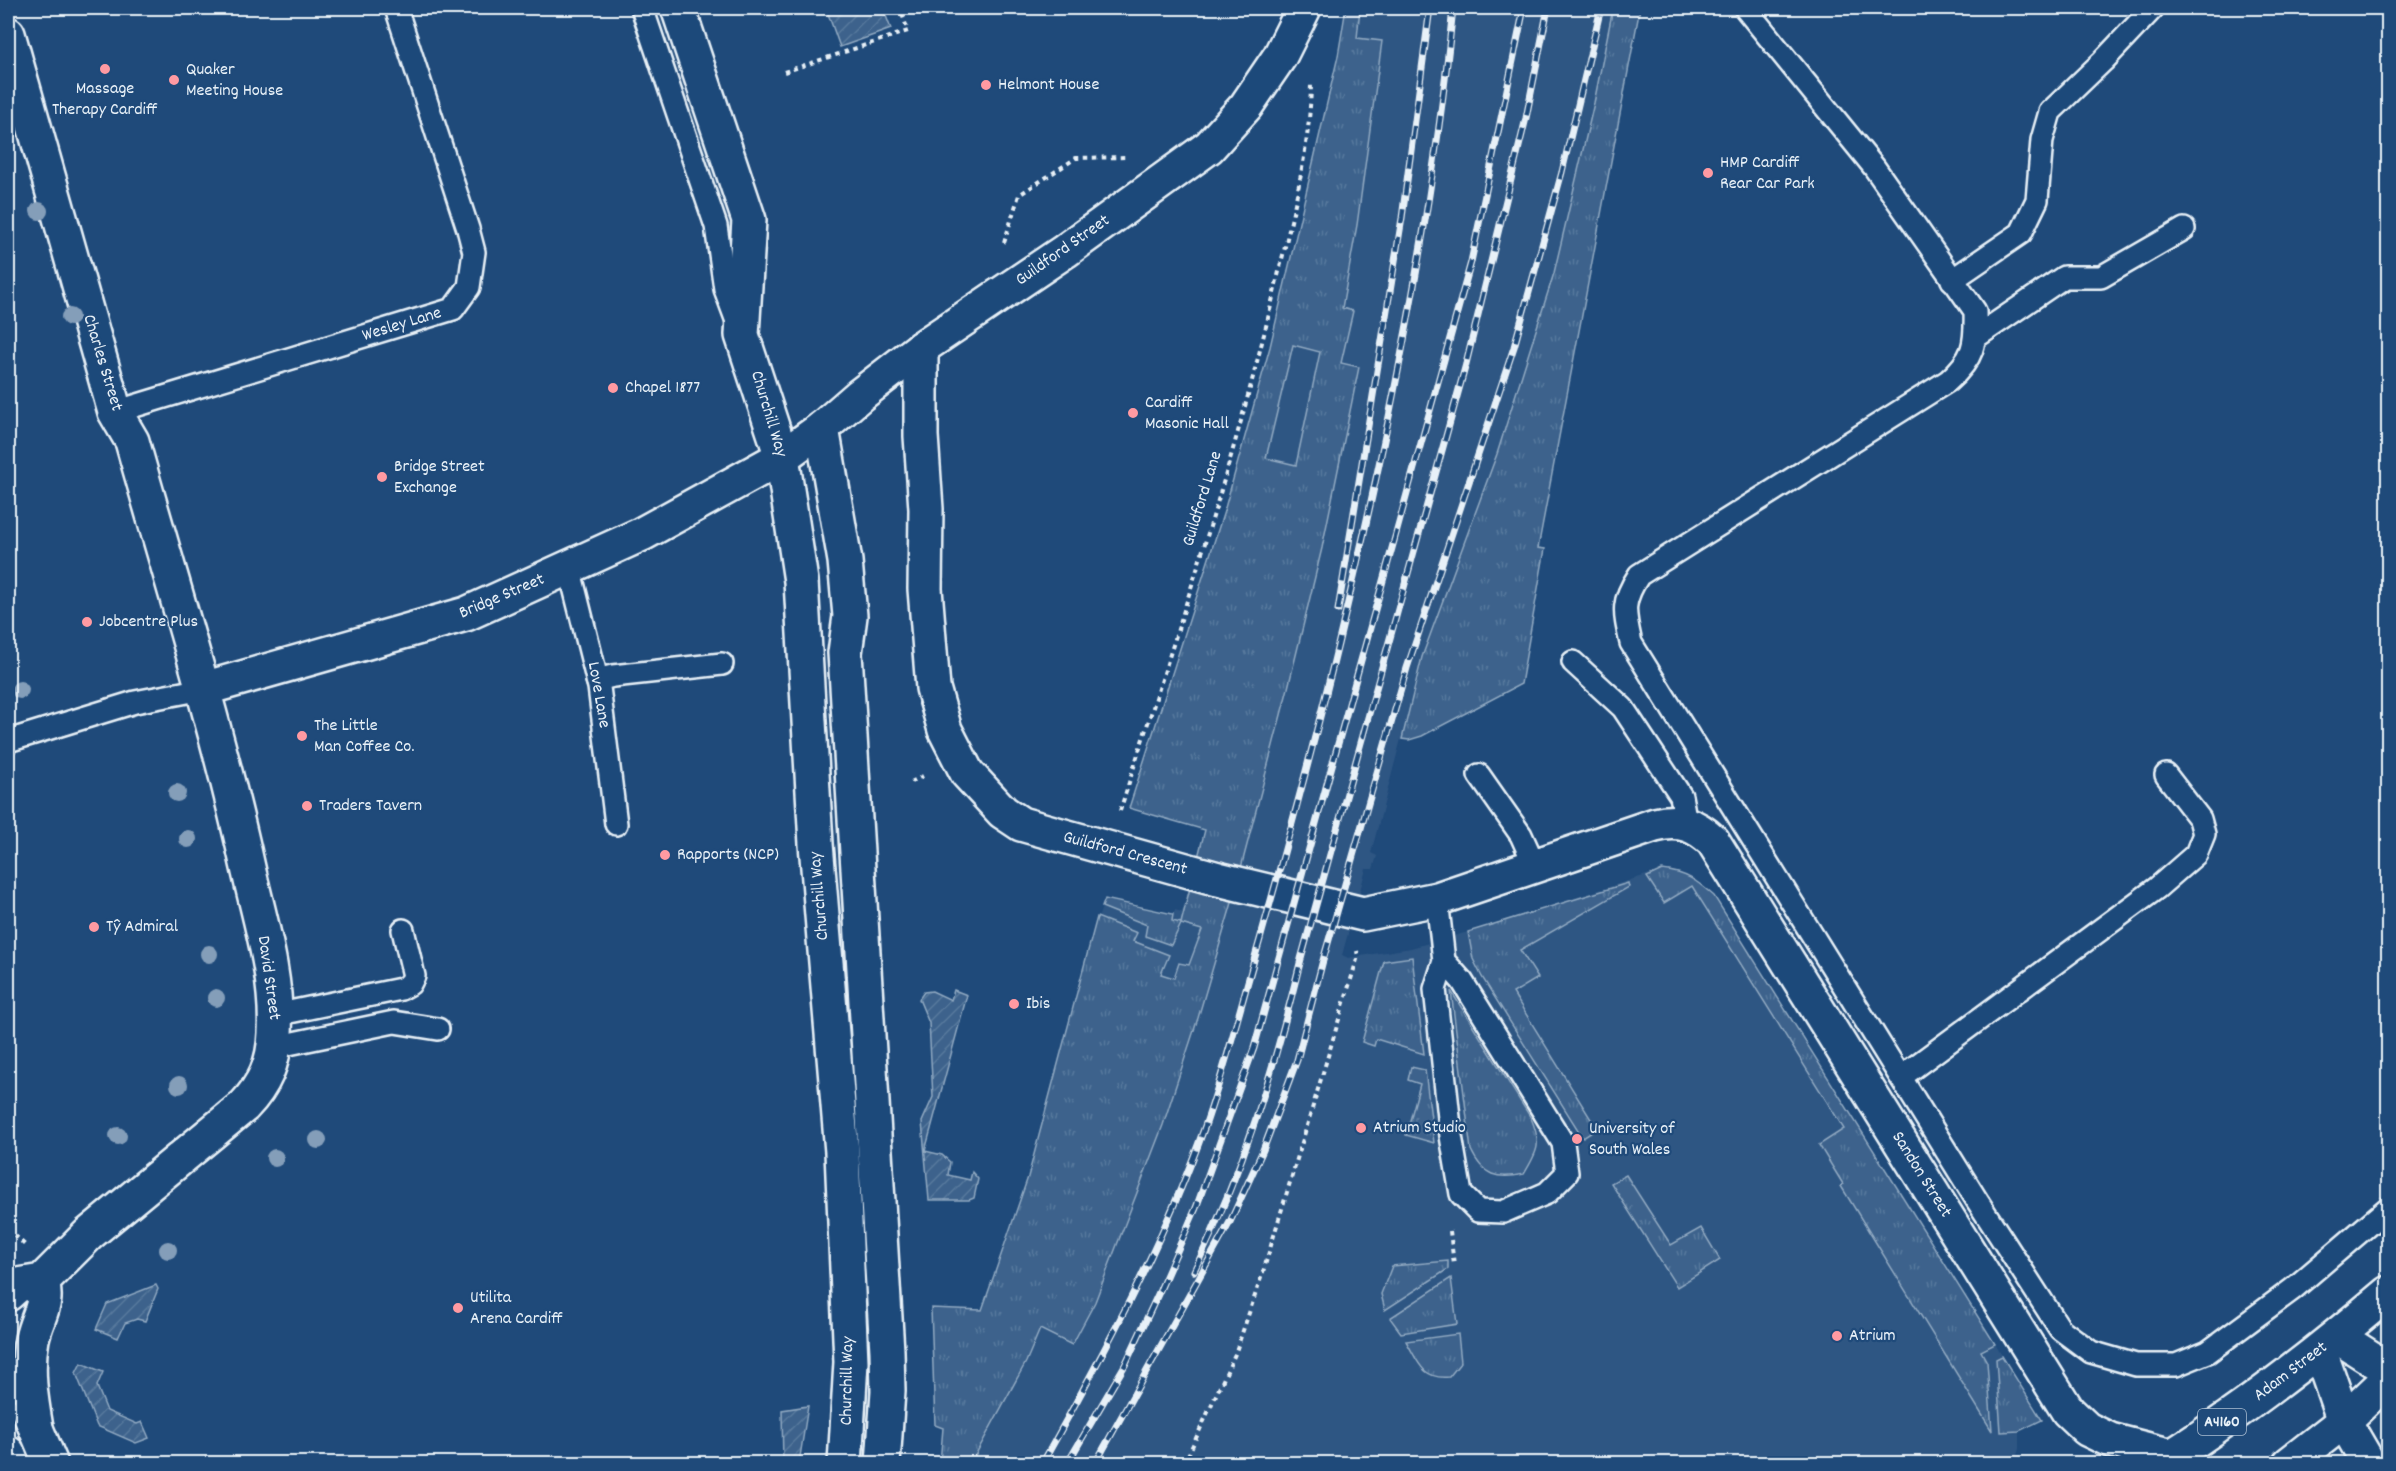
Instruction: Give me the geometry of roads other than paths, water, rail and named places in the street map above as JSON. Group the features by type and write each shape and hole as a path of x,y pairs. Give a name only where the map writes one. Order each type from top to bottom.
{"street":[{"name":"Churchill Way","path":"678,8 749,220 742,335 782,457 801,581 816,844 842,1152 851,1362 845,1464"},
{"name":"Guildford Street","path":"782,457 822,428 921,348 1065,251 1209,147 1250,101 1280,56 1304,8"},
{"name":"Charles Street","path":"8,34 115,412 132,441 203,689"},
{"name":"Guildford Crescent","path":"921,348 921,436 926,509 925,589 933,688 945,730 966,773 1003,812 1021,824 1218,879 1362,914 1437,900 1655,825 1671,821 1686,823"},
{"name":"Churchill Way","path":"822,428 845,561 850,616 845,653 887,1352 888,1401 883,1464"},
{"name":"Bridge Street","path":"203,689 466,614 642,534 782,457"},
{"name":"David Street","path":"8,1294 18,1285 42,1281 82,1241 257,1092 266,1077 274,1031 273,989 230,790 203,689"},
{"name":"Sandon Street","path":"1686,823 1703,831 1713,841 2068,1411 2087,1429 2165,1460"},
{"path":"36,1428 29,1389 29,1368 32,1340 46,1297 42,1281"},
{"name":"Adam Street","path":"2165,1460 2329,1344 2388,1293"},
{"path":"2329,1344 2388,1369"},
{"path":"2329,1344 2344,1421 2369,1464"},
{"path":"8,1366 51,1464"},
{"path":"2289,1464 2344,1421 2388,1379"},
{"path":"8,1453 12,1464"}],"lane":[{"name":"Wesley Lane","path":"115,412 453,309 469,287 474,252 468,229 396,8"},
{"name":"Churchill Way","path":"642,8 717,226 725,289 742,335"},
{"path":"1745,8 1874,167 1975,311 1976,337 1966,365 1948,381 1639,575 1627,593 1625,618 1631,643 2060,1329 2091,1352 2136,1365 2176,1365 2208,1352 2293,1289 2388,1208"},
{"path":"1953,280 2021,233 2037,200 2042,140 2050,112 2153,8"},
{"path":"1976,337 2064,277 2101,278 2184,229"},
{"name":"Love Lane","path":"569,567 597,680 616,824"},
{"path":"1574,662 1623,708 1682,796 1686,823"},
{"path":"597,680 613,676 722,664"},
{"path":"8,741 135,702 203,689"},
{"path":"1479,775 1521,835 1535,866"},
{"path":"1901,1077 2157,888 2196,854 2204,834 2200,819 2166,775"},
{"path":"1437,900 1444,961 1435,989 1461,1194 1478,1211 1503,1212 1547,1193 1567,1173 1563,1143 1462,981 1444,961"},
{"path":"274,1031 410,984 414,976 403,930"},
{"path":"274,1031 394,1022 438,1029"}],"railway":[{"path":"1338,610 1402,218 1430,8"},
{"path":"1042,1464 1131,1298 1188,1170 1220,1081 1281,866 1341,632 1408,322 1434,165 1453,8"},
{"path":"1067,1464 1125,1365 1160,1290 1196,1208 1254,1048 1471,262 1524,8"},
{"path":"1194,1271 1243,1156 1280,1040 1466,364 1526,118 1548,8"},
{"path":"1095,1464 1230,1222 1263,1150 1297,1060 1322,964 1407,668 1514,347 1562,172 1601,8"}],"place":[{"name":"Massage Therapy Cardiff","path":"105,69"},
{"name":"Quaker Meeting House","path":"174,80"},
{"name":"Helmont House","path":"986,85"},
{"name":"HMP Cardiff Rear Car Park","path":"1708,173"},
{"name":"Chapel 1877","path":"613,388"},
{"name":"Cardiff Masonic Hall","path":"1133,413"},
{"name":"Bridge Street Exchange","path":"382,477"},
{"name":"Jobcentre Plus","path":"87,622"},
{"name":"The Little Man Coffee Co.","path":"302,736"},
{"name":"Traders Tavern","path":"307,806"},
{"name":"Rapports (NCP)","path":"665,855"},
{"name":"Tŷ Admiral","path":"94,927"},
{"name":"Ibis","path":"1014,1004"},
{"name":"Atrium Studio","path":"1361,1128"},
{"name":"University of South Wales","path":"1577,1139"},
{"name":"Utilita Arena Cardiff","path":"458,1308"},
{"name":"Atrium","path":"1837,1336"}]}
